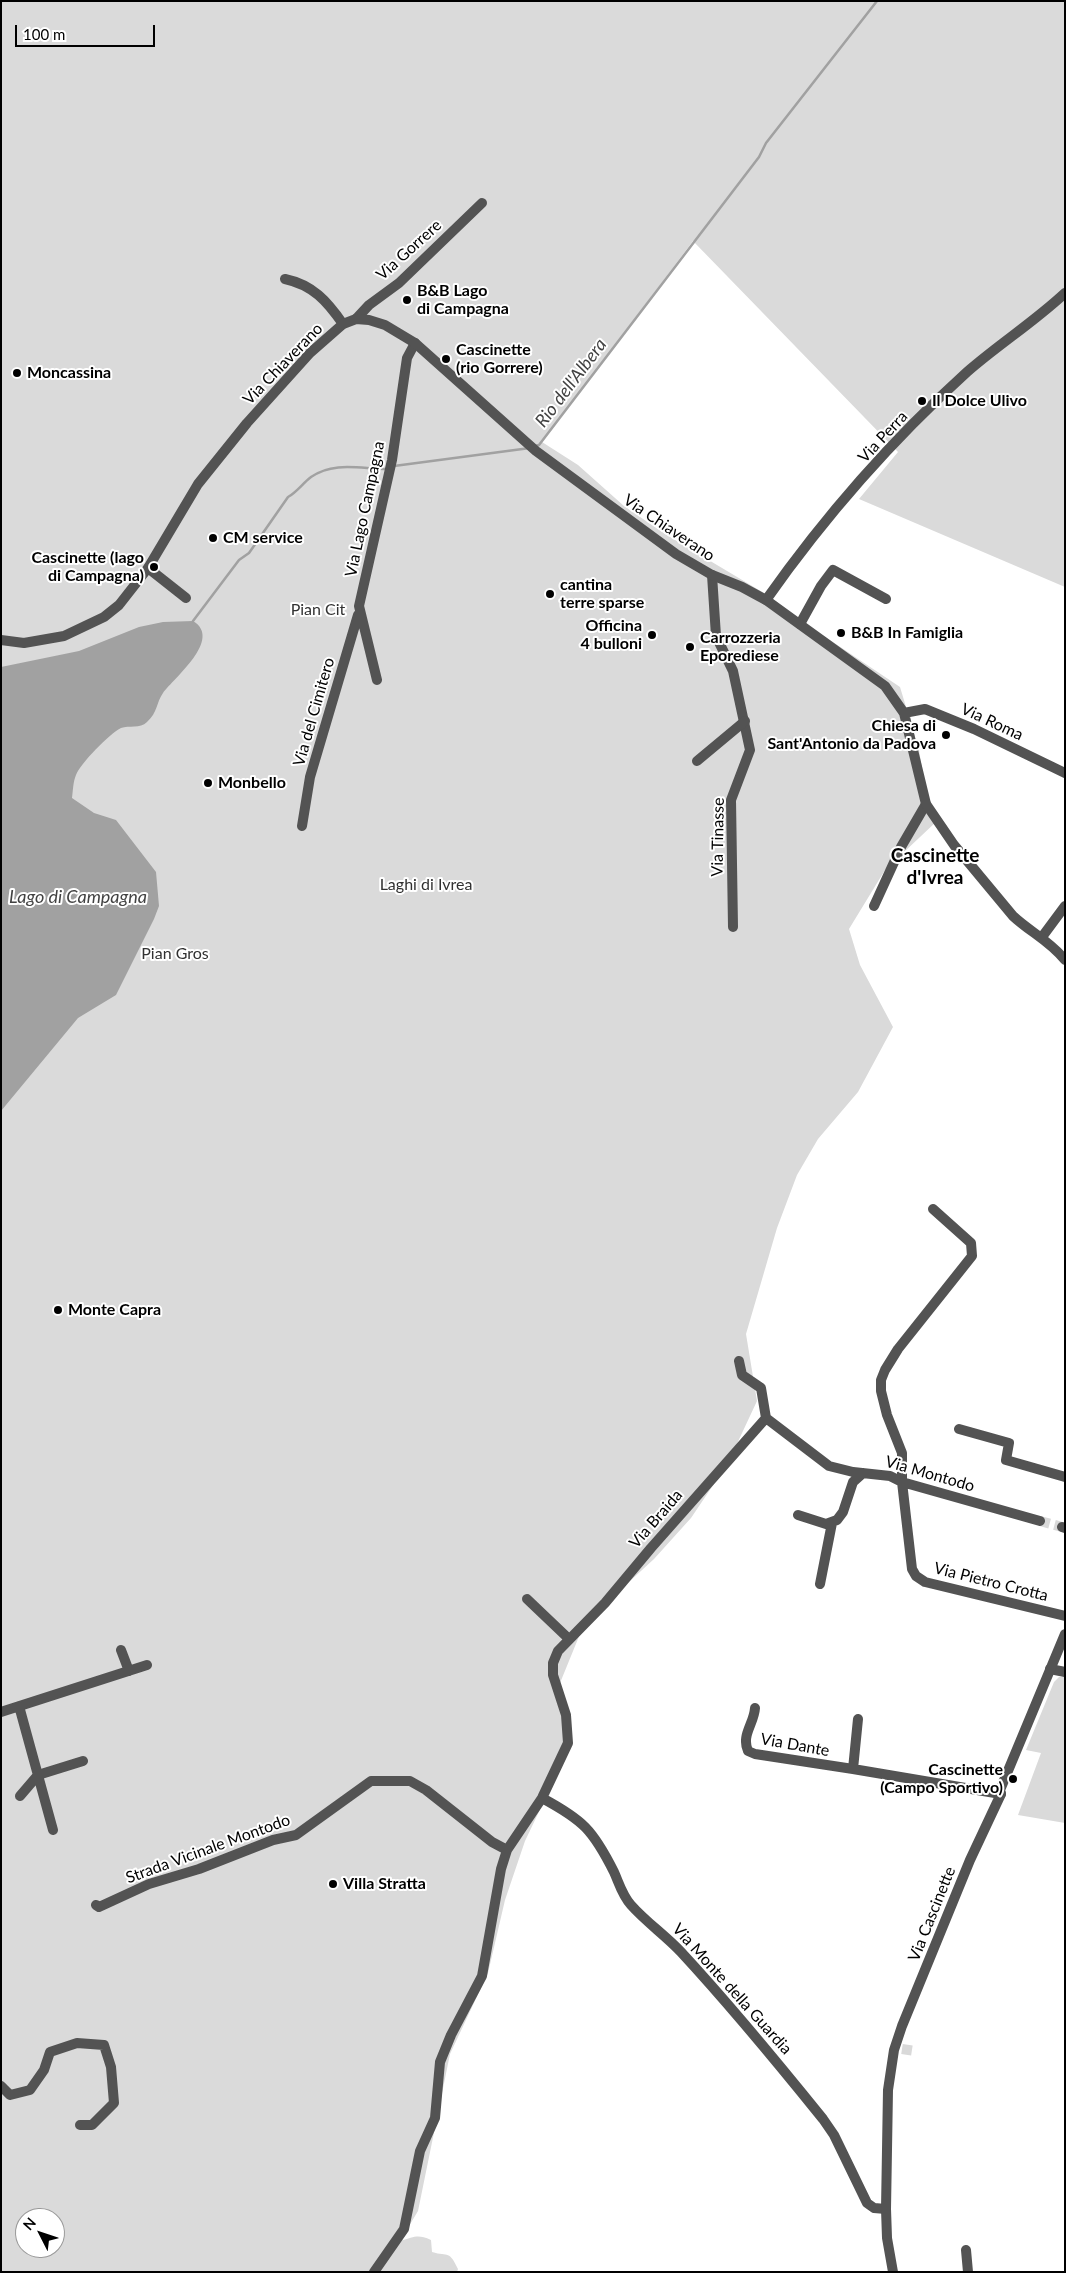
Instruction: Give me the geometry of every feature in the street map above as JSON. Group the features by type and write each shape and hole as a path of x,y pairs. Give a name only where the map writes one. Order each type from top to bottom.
{"street":[{"name":"Via Gorrere","path":"356,319 369,305 399,283 482,203"},
{"path":"285,279 300,282 312,290 332,308 342,324"},
{"name":"Via Perra","path":"766,600 812,539 897,442 965,374 1065,293"},
{"name":"Via Chiaverano","path":"1,640 24,643 39,642 64,636 104,617 119,605 148,568 198,484 219,456 310,353 342,324 356,319 369,320 386,325 415,343 532,448 676,554 712,575 742,587 766,600 885,686 904,713"},
{"name":"Via Lago Campagna","path":"377,680 359,606 390,472 408,358 415,343"},
{"path":"148,568 186,598"},
{"path":"800,624 821,586 833,570 886,600"},
{"name":"Via Tinasse","path":"712,575 716,636 733,671 750,750 731,800 733,927"},
{"name":"Via del Cimitero","path":"302,826 310,777 356,622 359,606"},
{"name":"Via Roma","path":"904,713 925,709 974,729 1065,773"},
{"path":"904,713 926,804 941,828 994,894 1025,928 1054,946 1065,960"},
{"path":"697,760 745,721"},
{"path":"874,906 901,847 926,804"},
{"path":"1042,938 1065,906"},
{"path":"902,1482 902,1453 887,1414 881,1391 881,1380 898,1349 972,1256 971,1244 933,1209"},
{"path":"739,1361 742,1375 761,1388 766,1418"},
{"name":"Via Montodo","path":"766,1418 829,1466 890,1476 902,1482 1040,1521"},
{"name":"Via Braida","path":"507,1850 542,1798 568,1743 566,1715 553,1676 553,1663 558,1651 605,1603 766,1418"},
{"path":"959,1429 1009,1443 1006,1460 1065,1477"},
{"path":"798,1516 826,1524 837,1520 843,1512 853,1482 863,1473"},
{"name":"Via Pietro Crotta","path":"902,1482 912,1568 916,1576 925,1582 1006,1600 1065,1616"},
{"path":"820,1584 832,1522"},
{"path":"527,1599 569,1640"},
{"path":"1001,1794 1000,1790 1065,1634"},
{"path":"122,1650 129,1670"},
{"path":"1,1712 147,1665"},
{"path":"1050,1669 1065,1672"},
{"path":"19,1706 53,1830"},
{"name":"Via Dante","path":"755,1708 755,1716 745,1744 748,1751 755,1754 1001,1794"},
{"path":"853,1770 858,1719"},
{"path":"20,1796 38,1775 83,1761"},
{"name":"Strada Vicinale Montodo","path":"96,1905 99,1907 149,1884 199,1868 273,1840 296,1835 371,1781 410,1781 426,1790 492,1842 507,1850"},
{"name":"Via Cascinette","path":"893,2272 887,2238 886,2209 888,2090 898,2048 970,1860 1001,1794"},
{"name":"Via Monte della Guardia","path":"542,1798 570,1814 590,1830 602,1848 621,1890 630,1904 679,1949 746,2022 834,2135 867,2203 874,2208 886,2209"},
{"path":"374,2272 404,2229 420,2151 435,2118 440,2062 451,2035 482,1976 507,1850"},
{"path":"1,2086 10,2095 30,2090 44,2070 50,2052 77,2043 104,2045 111,2067 114,2103 92,2124 80,2126"},
{"path":"966,2250 968,2272"}],"green space":[{"name":"Laghi di Ivrea","path":"1,1 1065,1 1065,587 859,499 898,452 693,241 542,442 578,465 624,506 665,534 769,596 809,626 900,687 919,750 928,804 937,821 885,870 849,929 860,965 893,1027 858,1092 818,1139 797,1175 777,1228 746,1334 757,1401 728,1463 691,1518 654,1559 582,1629 560,1683 569,1740 555,1778 525,1841 505,1900 488,1973 450,2054 418,2211 400,2241 413,2237 431,2240 432,2252 453,2259 458,2269 457,2272 1,2272"},
{"path":"1059,1677 1065,1677 1065,1823 1018,1815 1041,1753 1026,1750 1054,1682"}],"water":[{"name":"Lago di Campagna","path":"193,621 201,629 203,638 200,648 163,693 151,718 138,726 121,728 110,736 83,764 76,775 73,786 72,798 94,813 116,820 156,872 159,906 154,919 116,995 78,1018 1,1111 1,667 79,651 139,627 163,622"}],"waterway":[{"name":"Rio dell'Albera","path":"535,446 539,445 759,157 766,143 877,1"},
{"name":"Rio dell'Albera","path":"394,466 530,448"},
{"name":"Rio dell'Albera","path":"193,621 239,560 249,553 288,497 311,477 320,472 338,467 387,469"}],"tunnel":[{"path":"1040,1521 1062,1527"},
{"path":"902,2049 915,2051"}],"place":[{"name":"B&B Lago di Campagna","path":"407,300"},
{"name":"Cascinette (rio Gorrere)","path":"446,359"},
{"name":"Moncassina","path":"17,373"},
{"name":"Il Dolce Ulivo","path":"922,401"},
{"name":"CM service","path":"213,538"},
{"name":"Cascinette (lago di Campagna)","path":"154,567"},
{"name":"cantina terre sparse","path":"550,594"},
{"name":"B&B In Famiglia","path":"841,633"},
{"name":"Officina 4 bulloni","path":"652,635"},
{"name":"Carrozzeria Eporediese","path":"690,647"},
{"name":"Chiesa di Sant'Antonio da Padova","path":"946,735"},
{"name":"Monbello","path":"208,783"},
{"name":"Monte Capra","path":"58,1310"},
{"name":"Cascinette (Campo Sportivo)","path":"1013,1779"},
{"name":"Villa Stratta","path":"333,1884"}],"district":[{"name":"Cascinette d'Ivrea","path":"935,867"}],"park label":[{"name":"Pian Cit","path":"318,610"},
{"name":"Pian Gros","path":"175,954"}]}
